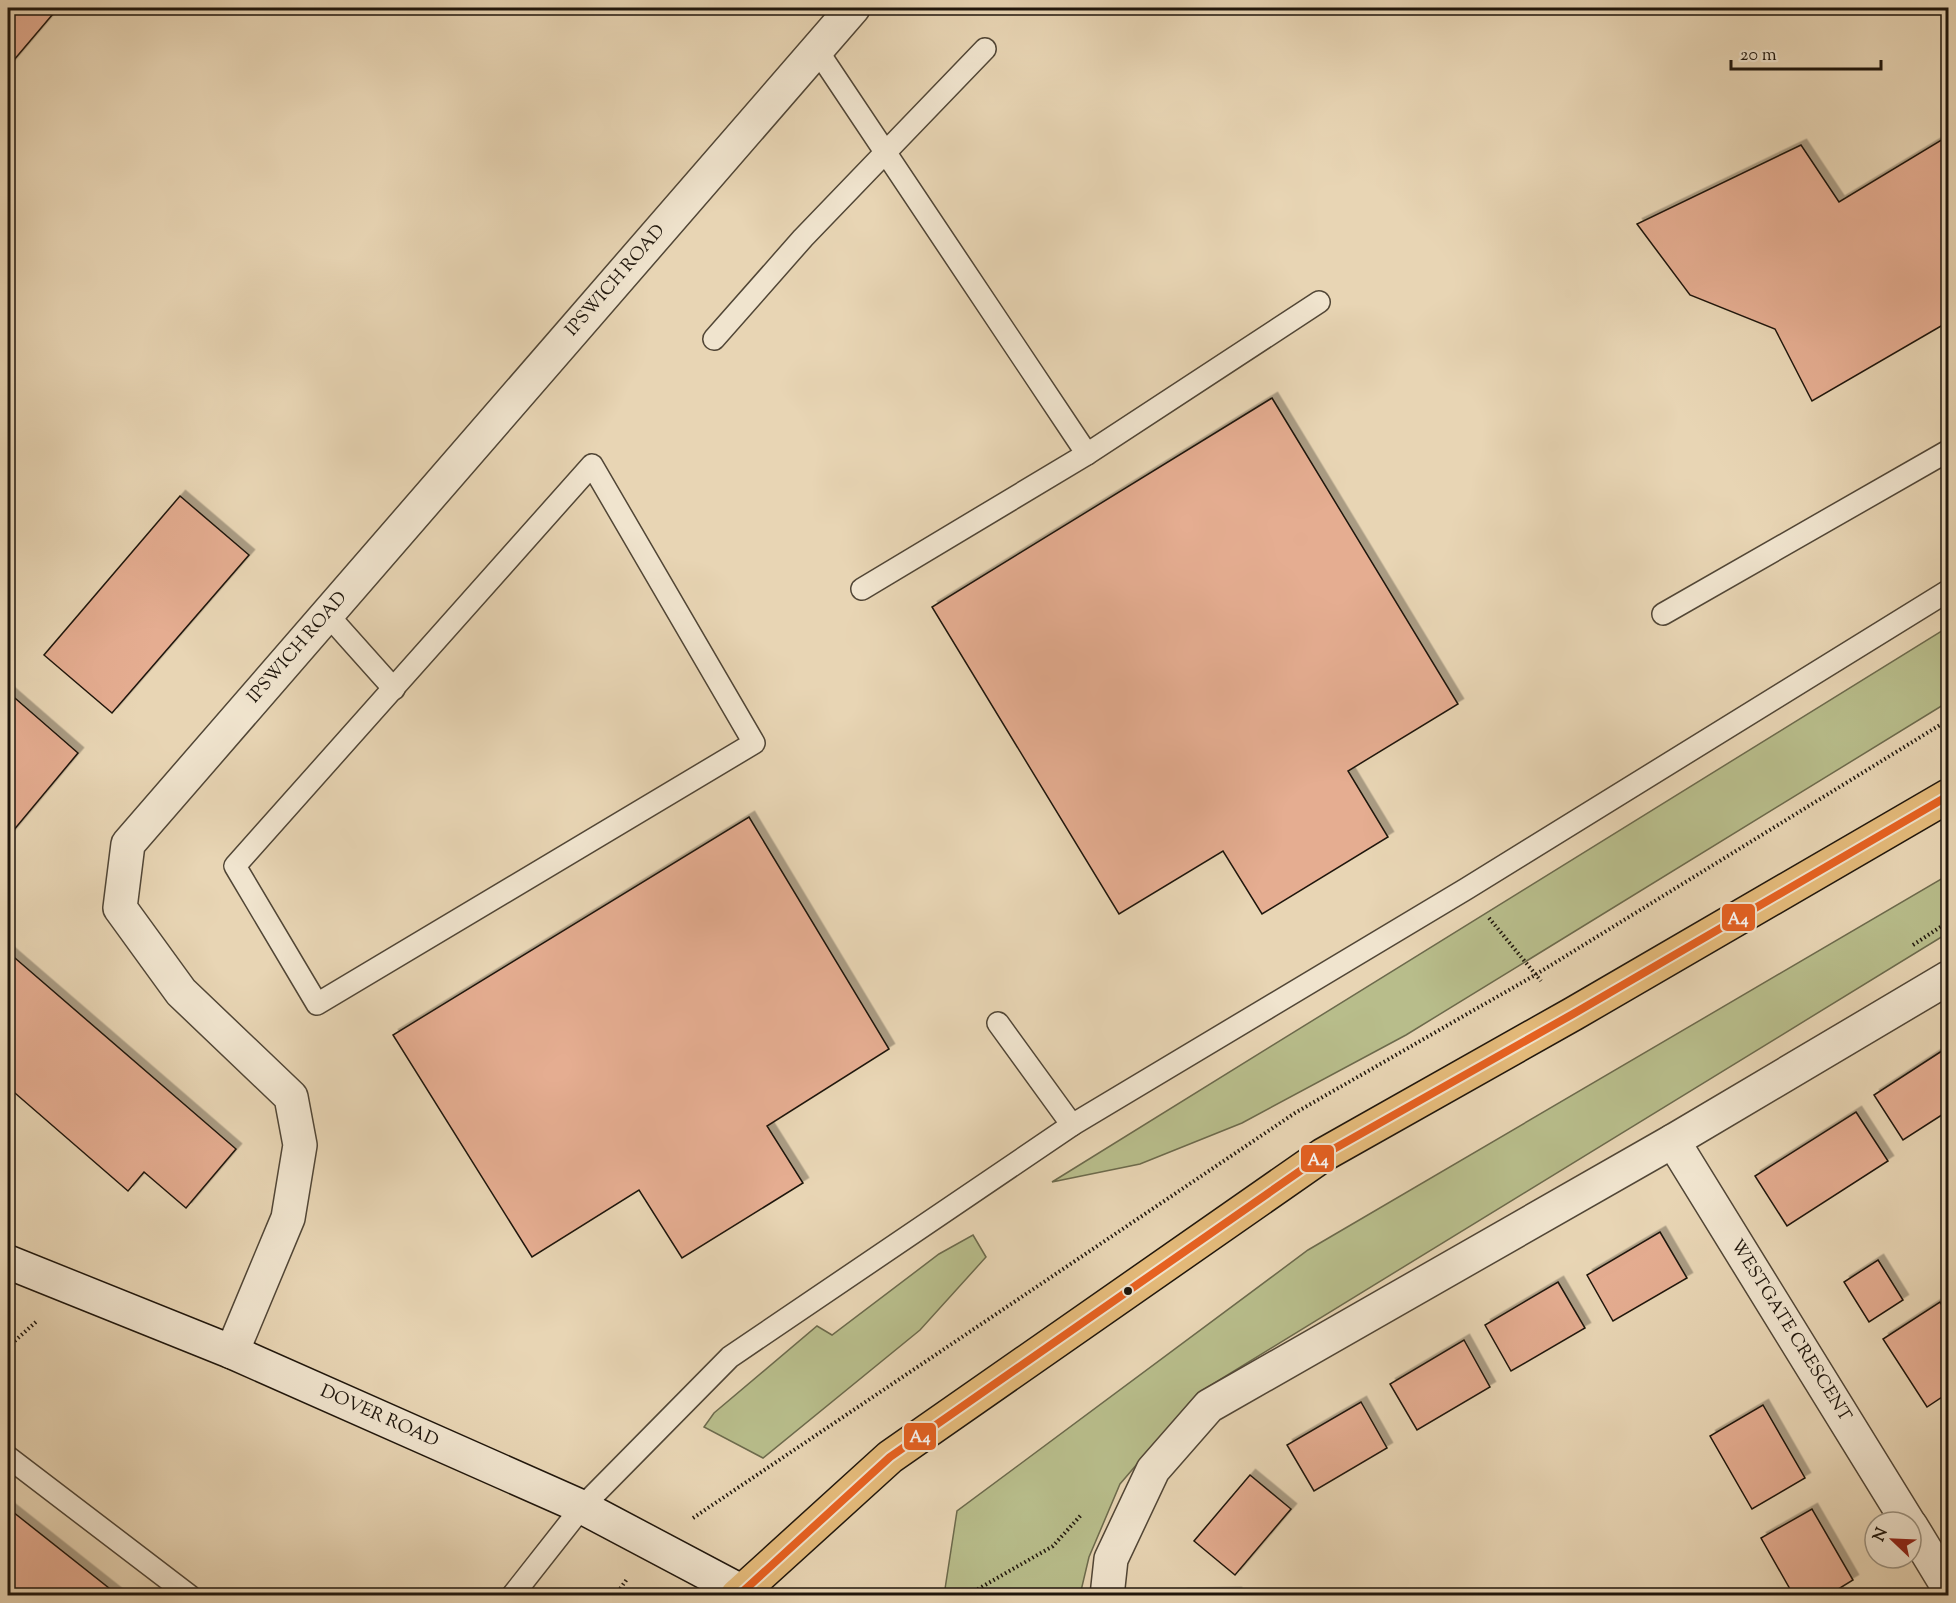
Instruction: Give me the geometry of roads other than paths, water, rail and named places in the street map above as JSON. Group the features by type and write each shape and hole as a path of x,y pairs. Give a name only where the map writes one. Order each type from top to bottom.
{"main road":[{"path":"742,1594 890,1457 1323,1155 1573,1014 1948,796"}],"street":[{"name":"IPSWICH ROAD","path":"232,1352 288,1218 300,1145 291,1097 181,992 120,908 128,844 854,8"},
{"path":"1107,1596 1111,1559 1153,1470 1209,1406 1673,1141 1948,978"},
{"name":"WESTGATE CRESCENT","path":"1673,1141 1901,1510"},
{"name":"DOVER ROAD","path":"8,1262 232,1352 582,1507 742,1594"},
{"path":"1923,1546 1948,1587"}],"lane":[{"path":"714,339 803,238 985,49"},
{"path":"817,50 1088,454"},
{"path":"862,589 1088,454 1319,302"},
{"path":"1663,614 1948,452"},
{"path":"592,465 753,743 318,1004 236,866 394,689 592,465"},
{"path":"512,1596 582,1507 730,1357 1072,1125 1466,889 1948,591"},
{"path":"327,614 394,689"},
{"path":"998,1023 1072,1125"},
{"path":"8,1457 190,1596"}]}
